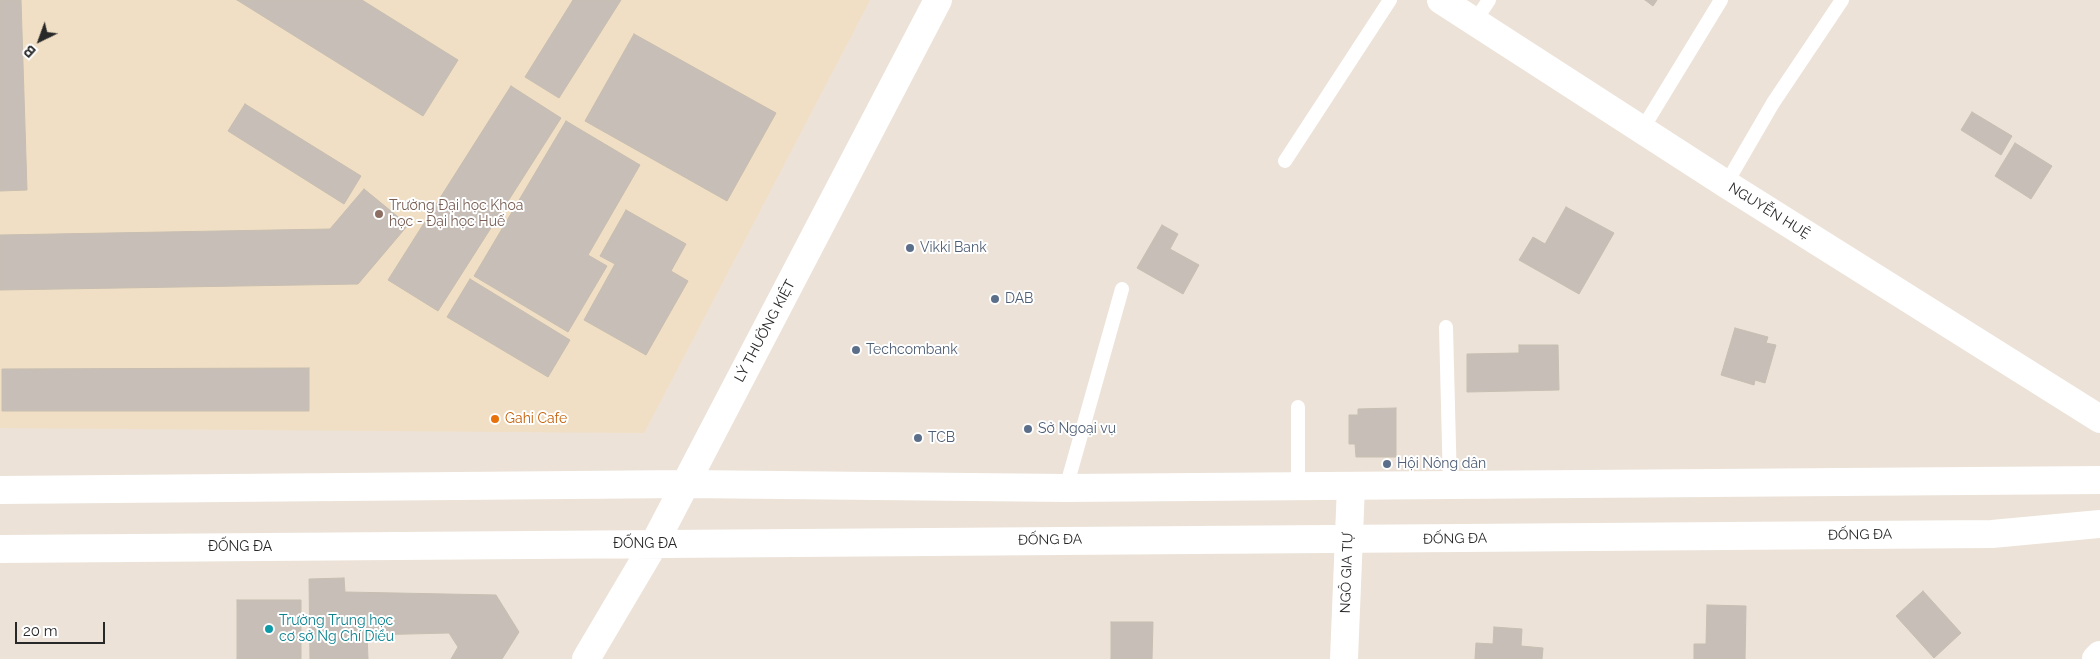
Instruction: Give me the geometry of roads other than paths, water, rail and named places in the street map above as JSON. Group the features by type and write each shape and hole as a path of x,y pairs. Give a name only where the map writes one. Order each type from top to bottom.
{"street":[{"name":"LÝ THƯỜNG KIỆT","path":"586,659 654,544 938,0"},
{"name":"NGUYỄN HUỆ","path":"1441,0 1482,10 1643,128 1726,184 2100,419"},
{"path":"0,490 685,484 1066,488 1298,487 2100,480"},
{"name":"NGÔ GIA TỰ","path":"1344,659 1350,486"},
{"name":"ĐỐNG ĐA","path":"0,549 1992,534 2100,524"},
{"path":"2096,659 2100,655"}],"lane":[{"path":"1286,161 1390,0"},
{"path":"1643,128 1720,0"},
{"path":"1726,184 1773,103 1842,0"},
{"path":"1066,488 1122,289"},
{"path":"1446,327 1450,485"},
{"path":"1298,407 1298,487"}],"place":[{"name":"Trường Đại học Khoa học - Đại học Huế","path":"379,214"},
{"name":"Vikki Bank","path":"910,248"},
{"name":"DAB","path":"995,299"},
{"name":"Techcombank","path":"856,350"},
{"name":"Gahi Cafe","path":"495,419"},
{"name":"Sở Ngoại vụ","path":"1028,429"},
{"name":"TCB","path":"918,438"},
{"name":"Hội Nông dân","path":"1387,464"},
{"name":"Trường Trung học cơ sở Ng Chí Diểu","path":"269,629"}]}
